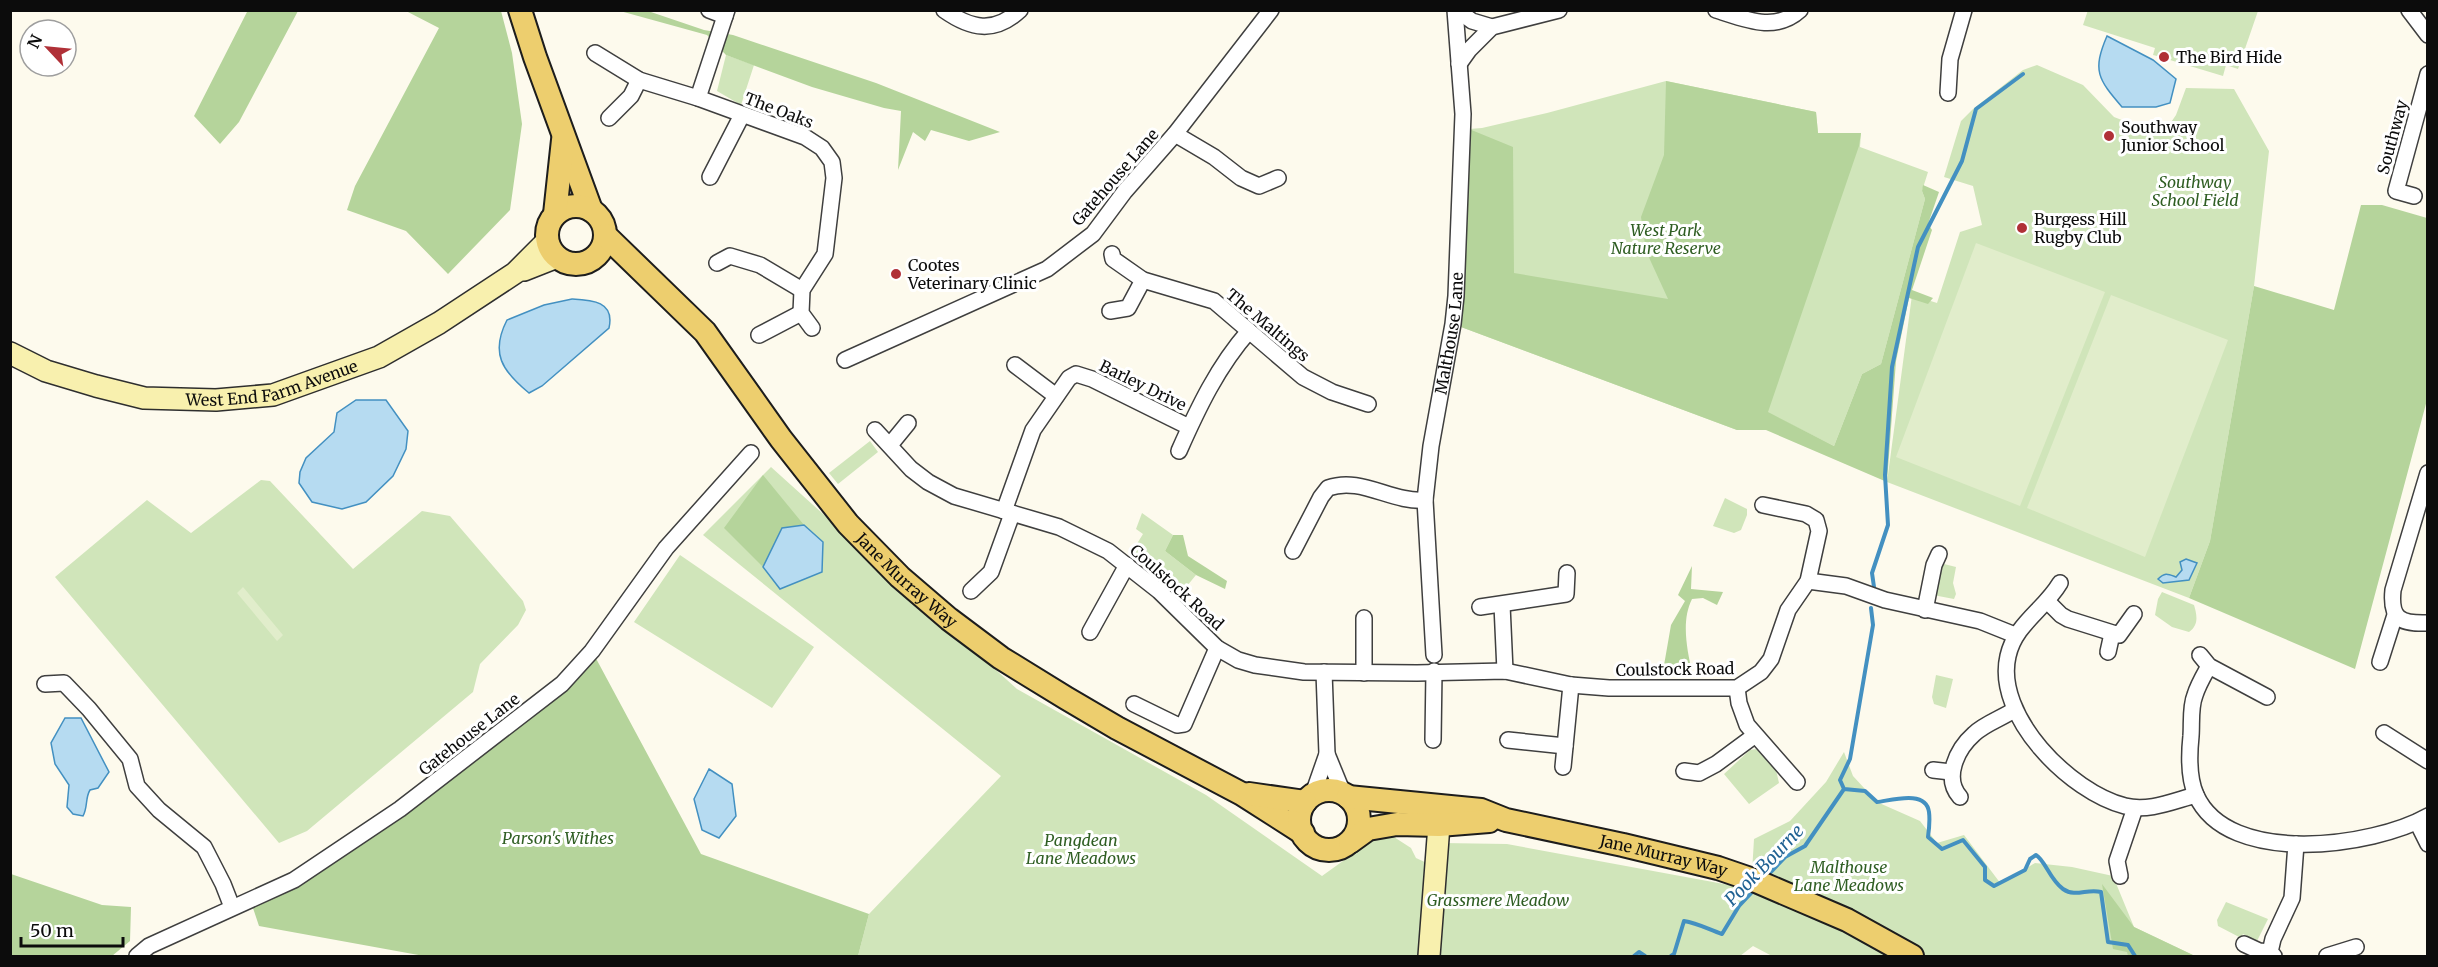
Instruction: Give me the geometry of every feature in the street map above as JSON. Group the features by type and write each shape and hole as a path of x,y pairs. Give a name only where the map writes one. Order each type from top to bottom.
{"main road":[{"path":"520,10 591,210 603,225 605,235 603,244 592,259 574,264 552,249 549,222 555,214 572,205 591,210"},
{"path":"555,214 563,135"},
{"name":"Jane Murray Way","path":"605,235 705,332 781,439 848,524 900,577 949,619 1001,658 1117,728 1242,794 1303,833"},
{"name":"Jane Murray Way","path":"592,259 650,278"},
{"path":"1242,794 1309,798 1328,790 1346,795 1357,809 1359,818 1358,826 1350,842 1341,847 1323,849 1315,846 1303,833 1299,817 1309,798"},
{"name":"Jane Murray Way","path":"1346,795 1481,810 1506,820 1705,864 1763,884 1847,920 1912,957"},
{"name":"Jane Murray Way","path":"1350,842 1368,829 1397,824 1439,825 1506,820"}],"street":[{"path":"698,98 726,13 709,10"},
{"path":"944,10 962,22 984,28 1003,23 1020,10"},
{"name":"Gatehouse Lane","path":"845,360 1047,269 1093,234 1125,191 1175,134 1271,10"},
{"path":"1456,10 1472,21 1492,27"},
{"name":"Malthouse Lane","path":"1434,655 1425,500 1431,446 1456,296 1463,114 1456,10"},
{"path":"1459,64 1469,50 1492,27 1559,10"},
{"path":"1716,10 1760,24 1793,17 1800,10"},
{"path":"1948,93 1950,59 1964,10"},
{"path":"2409,10 2427,35"},
{"name":"The Oaks","path":"595,53 639,80 698,98 805,137 822,148 832,162 834,178 825,254 802,290 801,312"},
{"name":"Southway","path":"2414,196 2397,191 2427,74"},
{"path":"609,118 631,96 639,80"},
{"path":"710,177 742,115"},
{"path":"1175,134 1214,157 1241,178 1259,186 1278,178"},
{"name":"West End Farm Avenue","path":"10,353 46,370 96,387 144,398 216,400 273,395 379,357 439,323 552,249"},
{"name":"The Maltings","path":"1112,254 1113,259 1143,280 1214,301 1288,366 1316,385 1368,404"},
{"path":"717,263 730,256 760,265 802,290"},
{"path":"1110,311 1128,308 1143,280"},
{"path":"759,335 801,312 812,328"},
{"name":"Barley Drive","path":"1179,451 1189,427 1224,363 1249,331"},
{"path":"1015,365 1056,396"},
{"name":"Barley Drive","path":"1008,513 1033,430 1069,378 1076,374 1092,379 1189,427"},
{"path":"890,446 908,423"},
{"name":"Coulstock Road","path":"875,430 911,469 928,482 954,496 1077,535 1108,551 1159,591 1217,648 1238,660 1255,665 1304,672 1505,670 1571,685 1609,688 1737,688 1761,672 1771,659 1788,610 1808,580 1819,531 1816,520 1806,514 1763,505"},
{"name":"Gatehouse Lane","path":"137,957 149,946 294,880 400,809 562,684 592,651 666,548 751,453"},
{"path":"2380,662 2395,615 2392,605 2393,590 2427,473"},
{"path":"1293,551 1328,488 1351,484 1411,501 1425,500"},
{"path":"971,591 991,572 1008,513"},
{"path":"1925,610 1934,565 1939,554"},
{"path":"1090,632 1127,565"},
{"path":"1480,607 1566,594 1567,573"},
{"path":"1808,580 1846,586 1884,600 1980,621 2015,635"},
{"path":"2060,583 2047,601 2030,616 2015,635 2007,657 2005,674 2014,710 2039,745 2064,771 2106,799 2135,808 2148,808 2196,795"},
{"path":"2047,601 2061,615 2112,634 2119,635 2134,614"},
{"path":"1502,605 1505,670"},
{"path":"2395,615 2413,624 2427,623"},
{"path":"1364,618 1364,673"},
{"path":"2108,652 2112,634"},
{"name":"Coulstock Road","path":"1134,704 1177,725 1184,724 1217,648"},
{"path":"2267,697 2204,661 2193,703 2191,775 2196,795 2220,824 2242,835 2296,844 2360,838 2422,819 2427,844"},
{"path":"1434,671 1434,740"},
{"path":"1324,672 1327,754 1346,795"},
{"path":"45,684 63,683 89,709 130,759 137,786 159,810 204,847 223,884 231,907"},
{"path":"1563,767 1571,685"},
{"path":"1737,688 1742,711 1754,736 1797,782"},
{"path":"1960,797 1954,790 1951,772 1960,751 1974,734 2014,710"},
{"path":"2384,733 2427,761"},
{"path":"1684,771 1699,773 1716,764 1754,736"},
{"path":"1508,740 1565,746"},
{"path":"1309,798 1327,754"},
{"path":"1933,770 1951,772"},
{"path":"2120,876 2117,861 2135,808"},
{"path":"1430,957 1439,825"},
{"path":"2244,944 2272,954 2273,939 2292,898 2296,844"},
{"path":"2327,957 2356,947"}],"green space":[{"path":"248,10 298,11 239,122 220,144 194,116"},
{"path":"2088,10 2258,11 2238,69 2226,65 2223,76 2170,60 2172,58 2163,50 2157,56 2153,55 2155,48 2083,25"},
{"path":"406,11 501,11 512,53 522,124 510,210 448,274 406,231 347,210 355,186 439,28"},
{"path":"620,11 648,11 704,30 733,35 876,83 1000,132 969,141 931,130 925,141 913,132 898,170 901,111 812,87 726,55 707,35"},
{"path":"726,55 754,65 741,105 717,91"},
{"name":"Burgess Hill Rugby Club","path":"2037,65 2083,85 2114,117 2153,132 2167,128 2176,115 2186,88 2234,89 2269,151 2254,286 2210,541 2189,598 1887,482 1912,295 1937,303 1960,232 1982,225 1973,186 1944,177 1961,121 2023,70"},
{"name":"West Park Nature Reserve","path":"1666,81 1816,112 1818,133 1861,133 1860,147 1928,172 1922,191 1925,199 1881,364 1862,374 1834,446 1768,413 1737,430 1453,324 1469,129 1547,113"},
{"name":"West Park Nature Reserve","path":"1666,81 1816,112 1818,133 1861,133 1859,146 1768,412 1834,446 1862,374 1881,364 1925,199 1922,191 1923,185 1939,192 1928,224 1932,230 1912,290 1933,298 1928,304 1909,298 1896,361 1887,482 1766,430 1737,430 1453,324 1469,129 1513,147 1514,273 1668,299 1646,251 1641,217 1664,155"},
{"path":"2361,205 2382,205 2427,218 2427,400 2355,669 2189,598 2210,541 2254,286 2334,310"},
{"path":"1976,243 2105,292 2020,506 1896,457"},
{"path":"2111,295 2228,340 2145,557 2027,508"},
{"path":"870,441 878,452 838,484 829,473"},
{"name":"Pangdean Lane Meadows","path":"771,467 1017,689 1206,795 1322,876 1375,838 1394,837 1411,848 1416,858 1429,864 1421,956 858,956 869,914 1001,776 703,535"},
{"path":"763,475 804,525 782,528 763,567 724,528"},
{"path":"261,480 270,481 353,569 422,511 450,516 523,601 526,610 518,625 480,664 473,692 307,831 279,843 55,577 147,500 191,533"},
{"path":"1725,498 1747,509 1741,530 1734,533 1713,526"},
{"path":"1142,513 1173,535 1165,551 1196,575 1182,592 1157,571 1151,573 1130,555 1143,534 1136,529"},
{"path":"1173,535 1183,535 1188,556 1227,581 1225,589 1196,575 1165,551"},
{"path":"680,555 814,647 772,708 634,622"},
{"path":"1940,563 1956,567 1953,583 1956,594 1954,599 1933,595"},
{"path":"1692,566 1691,589 1723,592 1717,605 1703,598 1692,599 1687,616 1686,635 1692,672 1663,671 1671,625 1685,601 1678,595"},
{"path":"243,587 283,635 277,641 237,593"},
{"path":"2162,592 2194,605 2196,623 2189,632 2172,627 2155,615"},
{"name":"Parson's Withes","path":"592,651 701,854 869,914 858,956 424,956 259,926 253,908 400,809"},
{"path":"1936,675 1953,679 1946,708 1934,704 1932,697"},
{"path":"1756,749 1776,770 1779,783 1749,804 1724,774 1750,750"},
{"name":"Malthouse Lane Meadows","path":"1844,752 1853,776 1877,802 1920,821 1937,843 1964,835 2001,884 2035,863 2072,867 2113,876 2134,927 2195,956 1772,956 1753,946 1740,956 1432,956 1443,843 1507,844 1751,889 1754,839 1790,821 1826,782"},
{"path":"11,874 102,905 131,907 130,941 112,956 11,956"},
{"path":"2102,884 2134,927 2195,956 2128,956 2127,952 2113,949"},
{"path":"2226,902 2268,919 2257,941 2243,934 2241,938 2218,926 2217,920"}],"water":[{"path":"2107,36 2153,60 2176,79 2170,103 2156,107 2122,107 2107,89 2100,74 2100,58"},
{"path":"572,299 594,301 605,307 609,312 609,328 542,386 529,393 506,369 499,352 499,342 507,320 544,305"},
{"path":"356,400 386,400 408,431 406,449 393,476 366,502 342,509 312,502 299,483 300,472 306,458 334,432 337,413"},
{"path":"804,525 823,542 822,572 780,589 763,567 782,528"},
{"path":"2186,559 2197,563 2189,580 2163,583 2158,579 2167,574 2176,577 2182,570 2180,562"},
{"path":"65,718 81,718 109,772 98,788 90,790 83,816 73,814 67,807 69,785 55,764 51,743"},
{"path":"709,769 732,784 736,816 719,838 702,830 694,799"}],"waterway":[{"path":"1874,587 1872,573 1888,525 1885,475 1892,367 1918,247 1962,161 1976,109 2023,74"},
{"path":"1844,789 1840,780 1850,759 1873,625 1871,608"},
{"name":"Pook Bourne","path":"1844,789 1865,791 1877,802 1900,798 1922,801 1927,805 1929,812 1928,837 1942,849 1963,840 1985,867 1985,880 1994,886 2025,870 2030,859 2036,855 2058,885 2068,892 2101,892 2108,942 2128,945 2135,956"},
{"name":"Pook Bourne","path":"1766,877 1785,857 1805,846 1844,789"},
{"name":"Pook Bourne","path":"1671,956 1674,954 1684,921 1722,934 1739,906 1755,889"},
{"name":"Pook Bourne","path":"1634,956 1639,952 1645,956"}],"place":[{"name":"The Bird Hide","path":"2164,57"},
{"name":"Southway Junior School","path":"2109,136"},
{"name":"Burgess Hill Rugby Club","path":"2022,228"},
{"name":"Cootes Veterinary Clinic","path":"896,274"}],"park label":[{"name":"Southway School Field","path":"2195,191"},
{"name":"Grassmere Meadow","path":"1498,900"}]}
